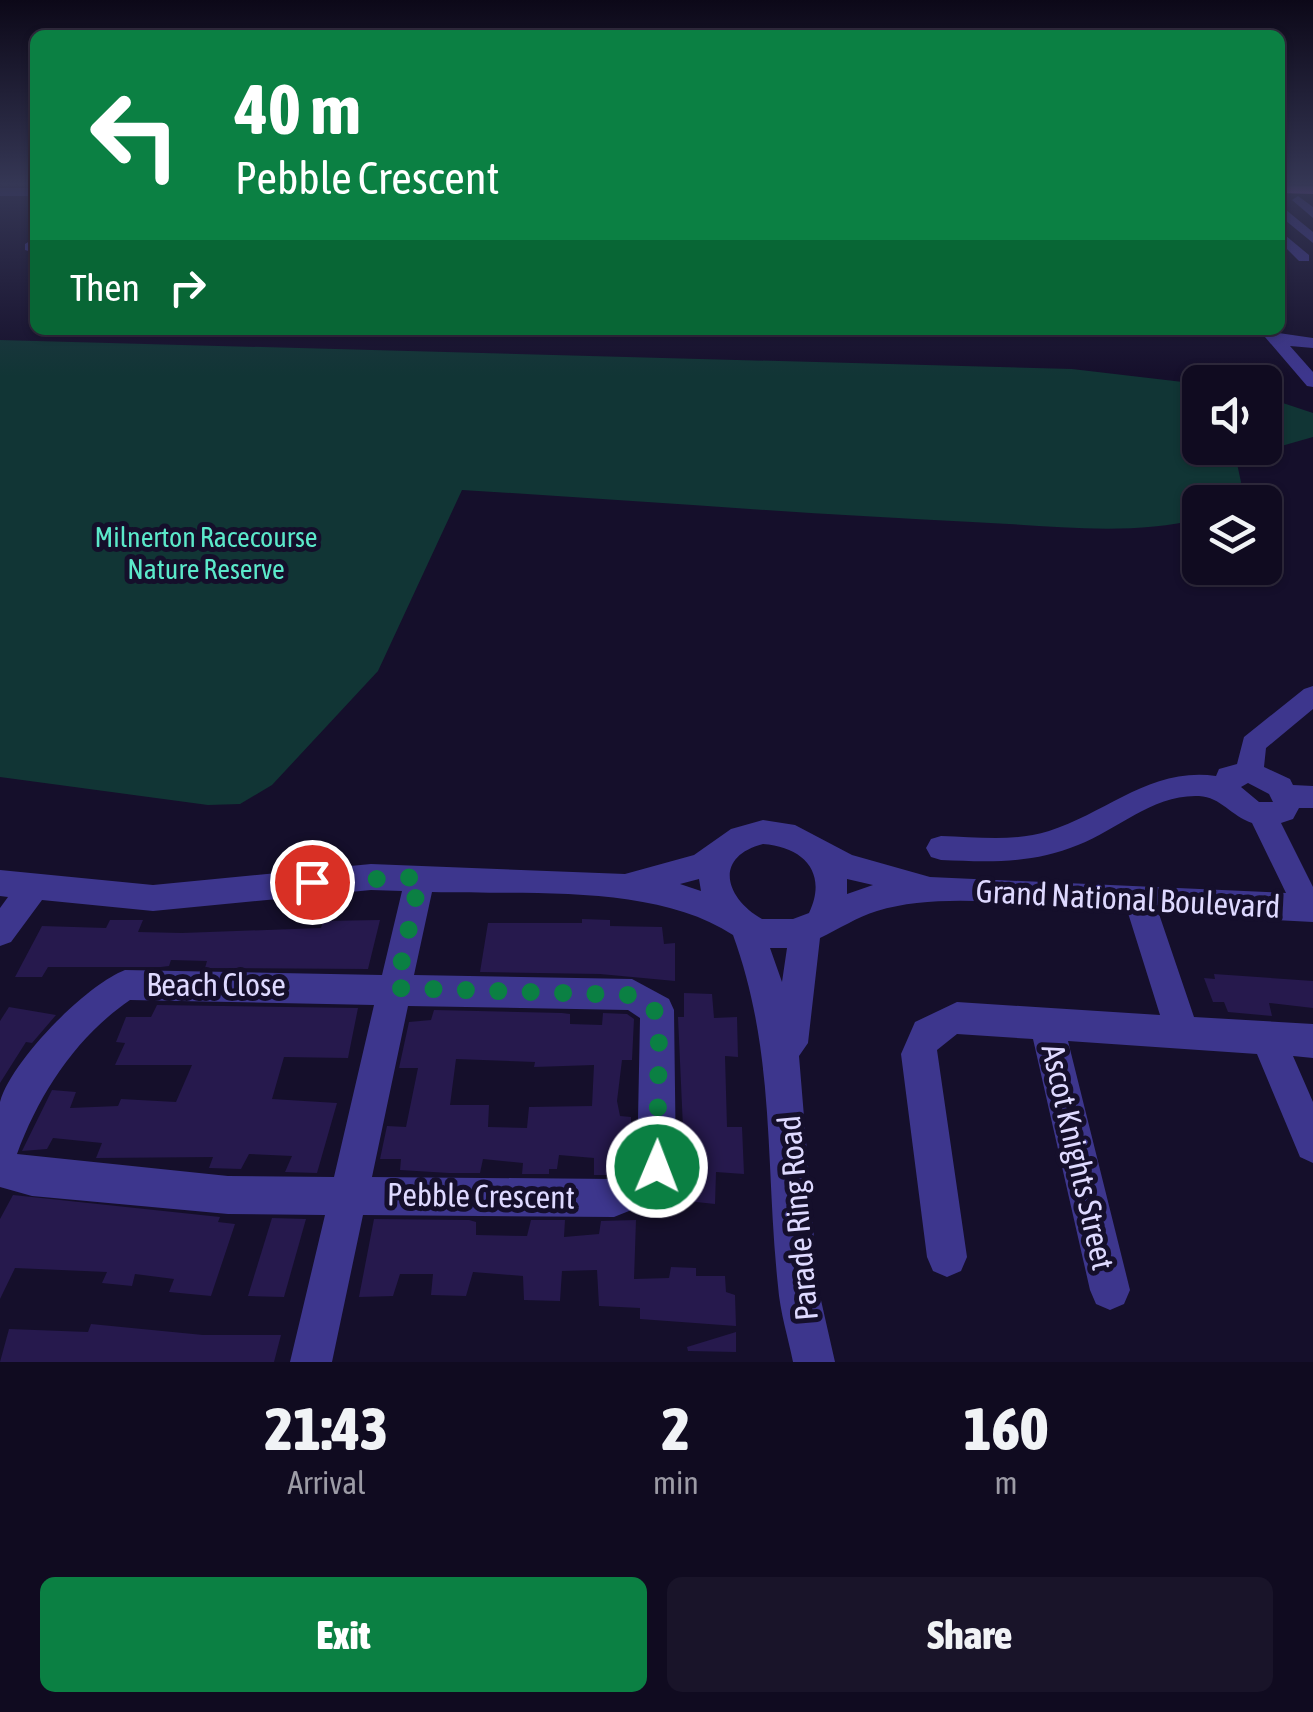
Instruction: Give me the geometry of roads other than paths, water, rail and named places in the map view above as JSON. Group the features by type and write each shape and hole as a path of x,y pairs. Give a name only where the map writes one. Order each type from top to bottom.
{"street":[{"path":"1272,335 1313,343"},
{"path":"1272,335 1313,382"},
{"path":"1238,780 1252,744 1313,695"},
{"path":"941,848 1023,850 1052,843 1173,784 1271,780 1287,803 1311,908"},
{"path":"0,882 153,898 312,882 420,877 621,886 687,898 776,935 813,925 834,895 834,880 821,854 795,837 764,832 735,841 702,866 621,886"},
{"path":"724,850 714,876 716,891 740,922"},
{"name":"Grand National Boulevard","path":"821,854 882,876 942,889 1311,908"},
{"path":"310,1362 420,877"},
{"path":"0,932 32,888"},
{"name":"Grand National Boulevard","path":"813,925 871,899 942,889"},
{"path":"1139,900 1182,1032"},
{"name":"Parade Ring Road","path":"740,922 776,1007 788,1073 799,1292 814,1362"},
{"name":"Parade Ring Road","path":"788,1073 813,925"},
{"name":"Beach Close","path":"0,1149 53,1053 102,998 125,986 396,988"},
{"name":"Pebble Crescent","path":"349,1194 614,1198 651,1184 657,1167 659,1031 657,1010 648,1001 632,995 396,988"},
{"name":"Ascot Knights Street","path":"947,1257 918,1054 922,1036 958,1018 1313,1041"},
{"name":"Ascot Knights Street","path":"1046,1023 1110,1290"},
{"path":"1267,1038 1313,1144"},
{"path":"0,1168 32,1177 228,1195 349,1194"}],"park label":[{"name":"Milnerton Racecourse Nature Reserve","path":"206,553"}]}
